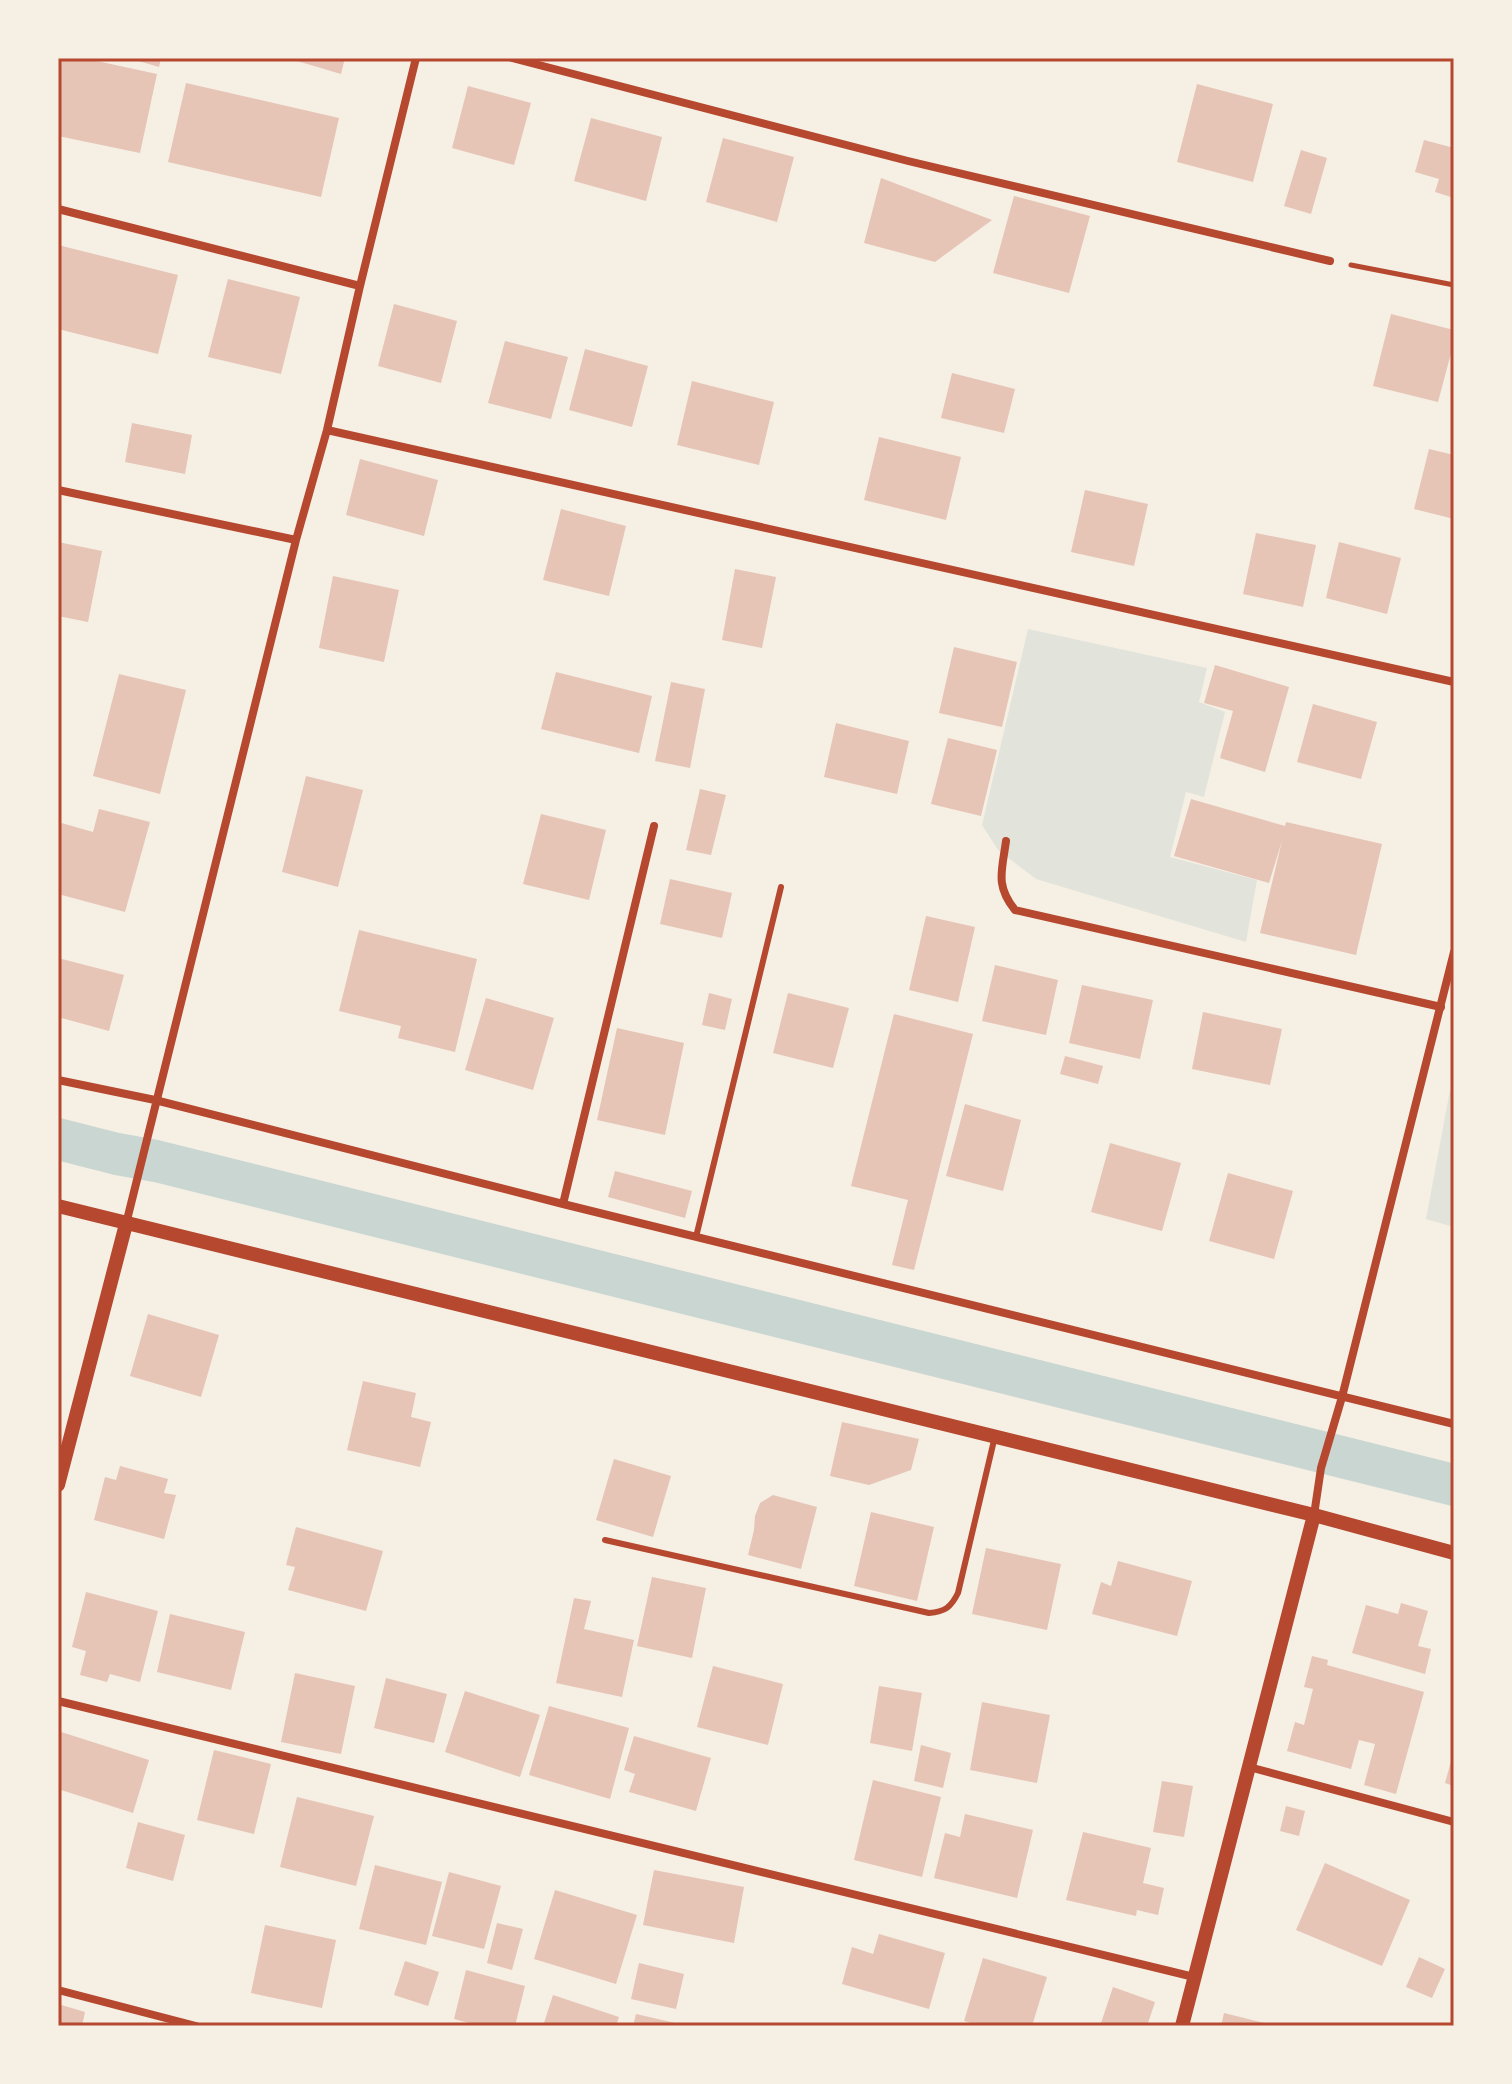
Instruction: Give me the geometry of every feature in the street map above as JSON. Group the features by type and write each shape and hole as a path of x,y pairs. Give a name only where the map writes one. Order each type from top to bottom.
{"street":[{"path":"58,1485 150,1130 296,540 327,430 416,58"},
{"path":"512,58 952,172 1330,261"},
{"path":"58,209 360,286"},
{"path":"327,430 1454,682"},
{"path":"58,490 296,540"},
{"path":"563,1204 654,826"},
{"path":"1006,841 1001,880 1004,896 1015,910 1441,1007"},
{"path":"1182,2026 1314,1515 1321,1468 1342,1397 1454,952"},
{"path":"58,1080 155,1100 1454,1424"},
{"path":"58,1206 1314,1515 1454,1553"},
{"path":"58,1701 1194,1977"},
{"path":"1249,1767 1454,1822"},
{"path":"58,1990 196,2026"}],"lane":[{"path":"696,1237 781,887"},
{"path":"605,1540 929,1613 941,1612 952,1605 958,1593 995,1436"}],"path":[{"path":"1330,261 1454,285"}],"shaded area":[{"path":"1028,629 1207,668 1199,702 1225,712 1204,797 1186,792 1170,857 1257,880 1246,942 1036,879 998,850 982,825"},
{"path":"1450,1090 1454,1091 1454,1227 1426,1219"}],"building":[{"path":"58,58 83,58 157,74 140,153 58,136"},
{"path":"128,58 161,58 159,67"},
{"path":"287,58 345,58 341,74"},
{"path":"186,83 339,118 321,197 168,162"},
{"path":"1197,84 1273,104 1253,182 1177,162"},
{"path":"468,86 531,103 514,165 452,148"},
{"path":"591,118 662,137 646,201 574,181"},
{"path":"723,138 794,157 777,222 706,202"},
{"path":"1424,140 1454,148 1454,198 1435,192 1439,179 1415,172"},
{"path":"1301,150 1327,158 1311,214 1284,206"},
{"path":"881,178 992,220 935,262 864,243"},
{"path":"1014,196 1090,216 1069,293 993,273"},
{"path":"58,245 178,275 158,354 58,329"},
{"path":"228,279 300,297 281,374 208,357"},
{"path":"394,304 457,321 441,383 378,366"},
{"path":"1391,314 1454,330 1454,342 1438,402 1373,386"},
{"path":"505,341 568,357 551,419 488,403"},
{"path":"585,349 648,366 632,427 569,410"},
{"path":"952,373 1015,389 1004,433 941,418"},
{"path":"692,381 774,402 759,465 677,445"},
{"path":"132,423 192,435 185,474 125,462"},
{"path":"879,437 961,457 946,520 864,500"},
{"path":"1429,449 1454,455 1454,519 1414,509"},
{"path":"360,459 438,480 424,536 346,515"},
{"path":"1085,490 1148,504 1134,566 1071,552"},
{"path":"561,509 626,526 609,596 543,580"},
{"path":"1256,533 1316,545 1303,607 1243,594"},
{"path":"58,542 102,551 88,622 58,616"},
{"path":"1339,542 1401,558 1387,614 1326,598"},
{"path":"735,569 776,577 762,648 722,640"},
{"path":"333,576 399,590 384,662 319,648"},
{"path":"954,647 1017,662 1002,727 939,713"},
{"path":"1215,665 1289,687 1265,772 1220,758 1233,711 1204,703"},
{"path":"556,672 652,696 639,753 541,729"},
{"path":"119,674 186,690 160,794 93,776"},
{"path":"671,682 705,689 690,768 655,761"},
{"path":"1313,704 1377,722 1361,779 1297,762"},
{"path":"836,723 909,741 897,794 824,777"},
{"path":"948,738 997,750 981,816 931,804"},
{"path":"306,776 363,790 338,887 282,872"},
{"path":"700,789 726,795 711,855 686,850"},
{"path":"1191,799 1285,826 1286,822 1382,844 1356,955 1260,933 1282,841 1269,883 1174,856"},
{"path":"99,809 150,822 125,912 58,894 58,822 93,832"},
{"path":"541,814 606,830 589,900 523,884"},
{"path":"670,879 732,893 722,938 660,924"},
{"path":"926,916 975,927 958,1002 909,990"},
{"path":"359,930 477,959 455,1052 398,1038 401,1026 339,1011"},
{"path":"58,958 124,975 109,1031 58,1017"},
{"path":"995,965 1058,980 1046,1035 982,1021"},
{"path":"1082,985 1153,1000 1140,1059 1069,1043"},
{"path":"709,993 732,999 725,1030 702,1025"},
{"path":"788,993 849,1008 833,1068 773,1053"},
{"path":"486,998 554,1018 533,1090 465,1070"},
{"path":"1203,1012 1282,1029 1270,1085 1192,1069"},
{"path":"894,1014 973,1034 914,1270 892,1265 908,1200 851,1186"},
{"path":"617,1028 684,1043 665,1135 597,1120"},
{"path":"1065,1056 1103,1066 1098,1084 1060,1074"},
{"path":"965,1104 1021,1120 1003,1191 946,1176"},
{"path":"1110,1143 1181,1163 1162,1231 1091,1212"},
{"path":"615,1171 692,1191 685,1218 608,1197"},
{"path":"1228,1173 1293,1191 1274,1259 1209,1241"},
{"path":"148,1314 219,1335 201,1397 130,1376"},
{"path":"363,1381 416,1393 411,1417 431,1422 420,1467 347,1450"},
{"path":"842,1422 919,1439 911,1470 869,1485 830,1476"},
{"path":"614,1459 671,1476 653,1537 596,1520"},
{"path":"120,1466 168,1479 164,1493 176,1495 164,1539 94,1520 105,1477 116,1480"},
{"path":"773,1495 817,1507 801,1569 748,1555 760,1503"},
{"path":"871,1512 934,1527 917,1601 854,1586"},
{"path":"296,1527 383,1551 366,1611 288,1590 295,1567 286,1565"},
{"path":"986,1548 1061,1564 1047,1630 972,1614"},
{"path":"1118,1561 1192,1581 1177,1636 1092,1614 1101,1582 1111,1586"},
{"path":"652,1577 706,1588 692,1658 637,1646"},
{"path":"86,1592 158,1611 140,1682 110,1674 107,1682 80,1675 86,1651 72,1647"},
{"path":"574,1598 591,1601 584,1629 634,1640 622,1697 556,1683"},
{"path":"1401,1603 1428,1611 1418,1646 1431,1649 1425,1674 1352,1653 1366,1605 1398,1614"},
{"path":"170,1614 245,1632 231,1690 157,1672"},
{"path":"1312,1656 1328,1660 1327,1665 1424,1692 1396,1794 1364,1785 1375,1744 1359,1740 1351,1769 1287,1751 1295,1722 1304,1725 1313,1689 1304,1687"},
{"path":"713,1666 783,1684 768,1745 697,1727"},
{"path":"295,1673 355,1686 341,1754 281,1742"},
{"path":"386,1678 447,1694 434,1743 374,1728"},
{"path":"879,1686 922,1693 912,1751 870,1743"},
{"path":"465,1691 540,1715 520,1777 445,1752"},
{"path":"982,1702 1050,1715 1037,1783 970,1770"},
{"path":"549,1706 629,1728 610,1799 529,1775"},
{"path":"58,1731 149,1760 133,1813 58,1789"},
{"path":"634,1736 711,1758 696,1811 629,1792 635,1774 624,1770"},
{"path":"921,1745 951,1753 943,1788 914,1781"},
{"path":"214,1750 271,1764 254,1834 197,1820"},
{"path":"1454,1754 1454,1786 1445,1783"},
{"path":"873,1780 941,1797 922,1877 854,1860"},
{"path":"1162,1781 1193,1786 1184,1837 1153,1832"},
{"path":"297,1797 374,1816 356,1886 280,1867"},
{"path":"1286,1806 1305,1811 1299,1836 1280,1831"},
{"path":"965,1814 1033,1830 1017,1898 934,1878 945,1833 960,1837"},
{"path":"138,1822 185,1835 173,1881 126,1868"},
{"path":"1083,1832 1151,1848 1143,1883 1164,1888 1158,1915 1137,1910 1136,1916 1066,1900"},
{"path":"1325,1863 1410,1900 1382,1966 1296,1930"},
{"path":"375,1865 442,1882 426,1945 359,1929"},
{"path":"654,1870 744,1887 734,1943 643,1925"},
{"path":"449,1872 501,1886 484,1949 432,1936"},
{"path":"555,1890 637,1915 616,1984 534,1959"},
{"path":"497,1923 523,1929 512,1970 487,1963"},
{"path":"265,1925 336,1940 322,2008 251,1993"},
{"path":"879,1934 945,1953 929,2009 842,1984 852,1947 873,1954"},
{"path":"1419,1957 1445,1969 1432,1998 1406,1987"},
{"path":"983,1958 1047,1977 1032,2026 981,2026 964,2021"},
{"path":"405,1961 439,1972 428,2006 394,1995"},
{"path":"639,1963 684,1974 676,2009 631,1999"},
{"path":"466,1970 525,1986 515,2026 480,2026 454,2019"},
{"path":"1113,1987 1155,2002 1147,2026 1100,2026"},
{"path":"553,1995 619,2017 616,2026 543,2026"},
{"path":"58,2004 85,2012 82,2026 58,2026"},
{"path":"1224,2013 1272,2025 1272,2026 1221,2026"},
{"path":"636,2014 684,2025 684,2026 633,2026"}],"waterway":[{"path":"58,1139 1454,1485"}]}
